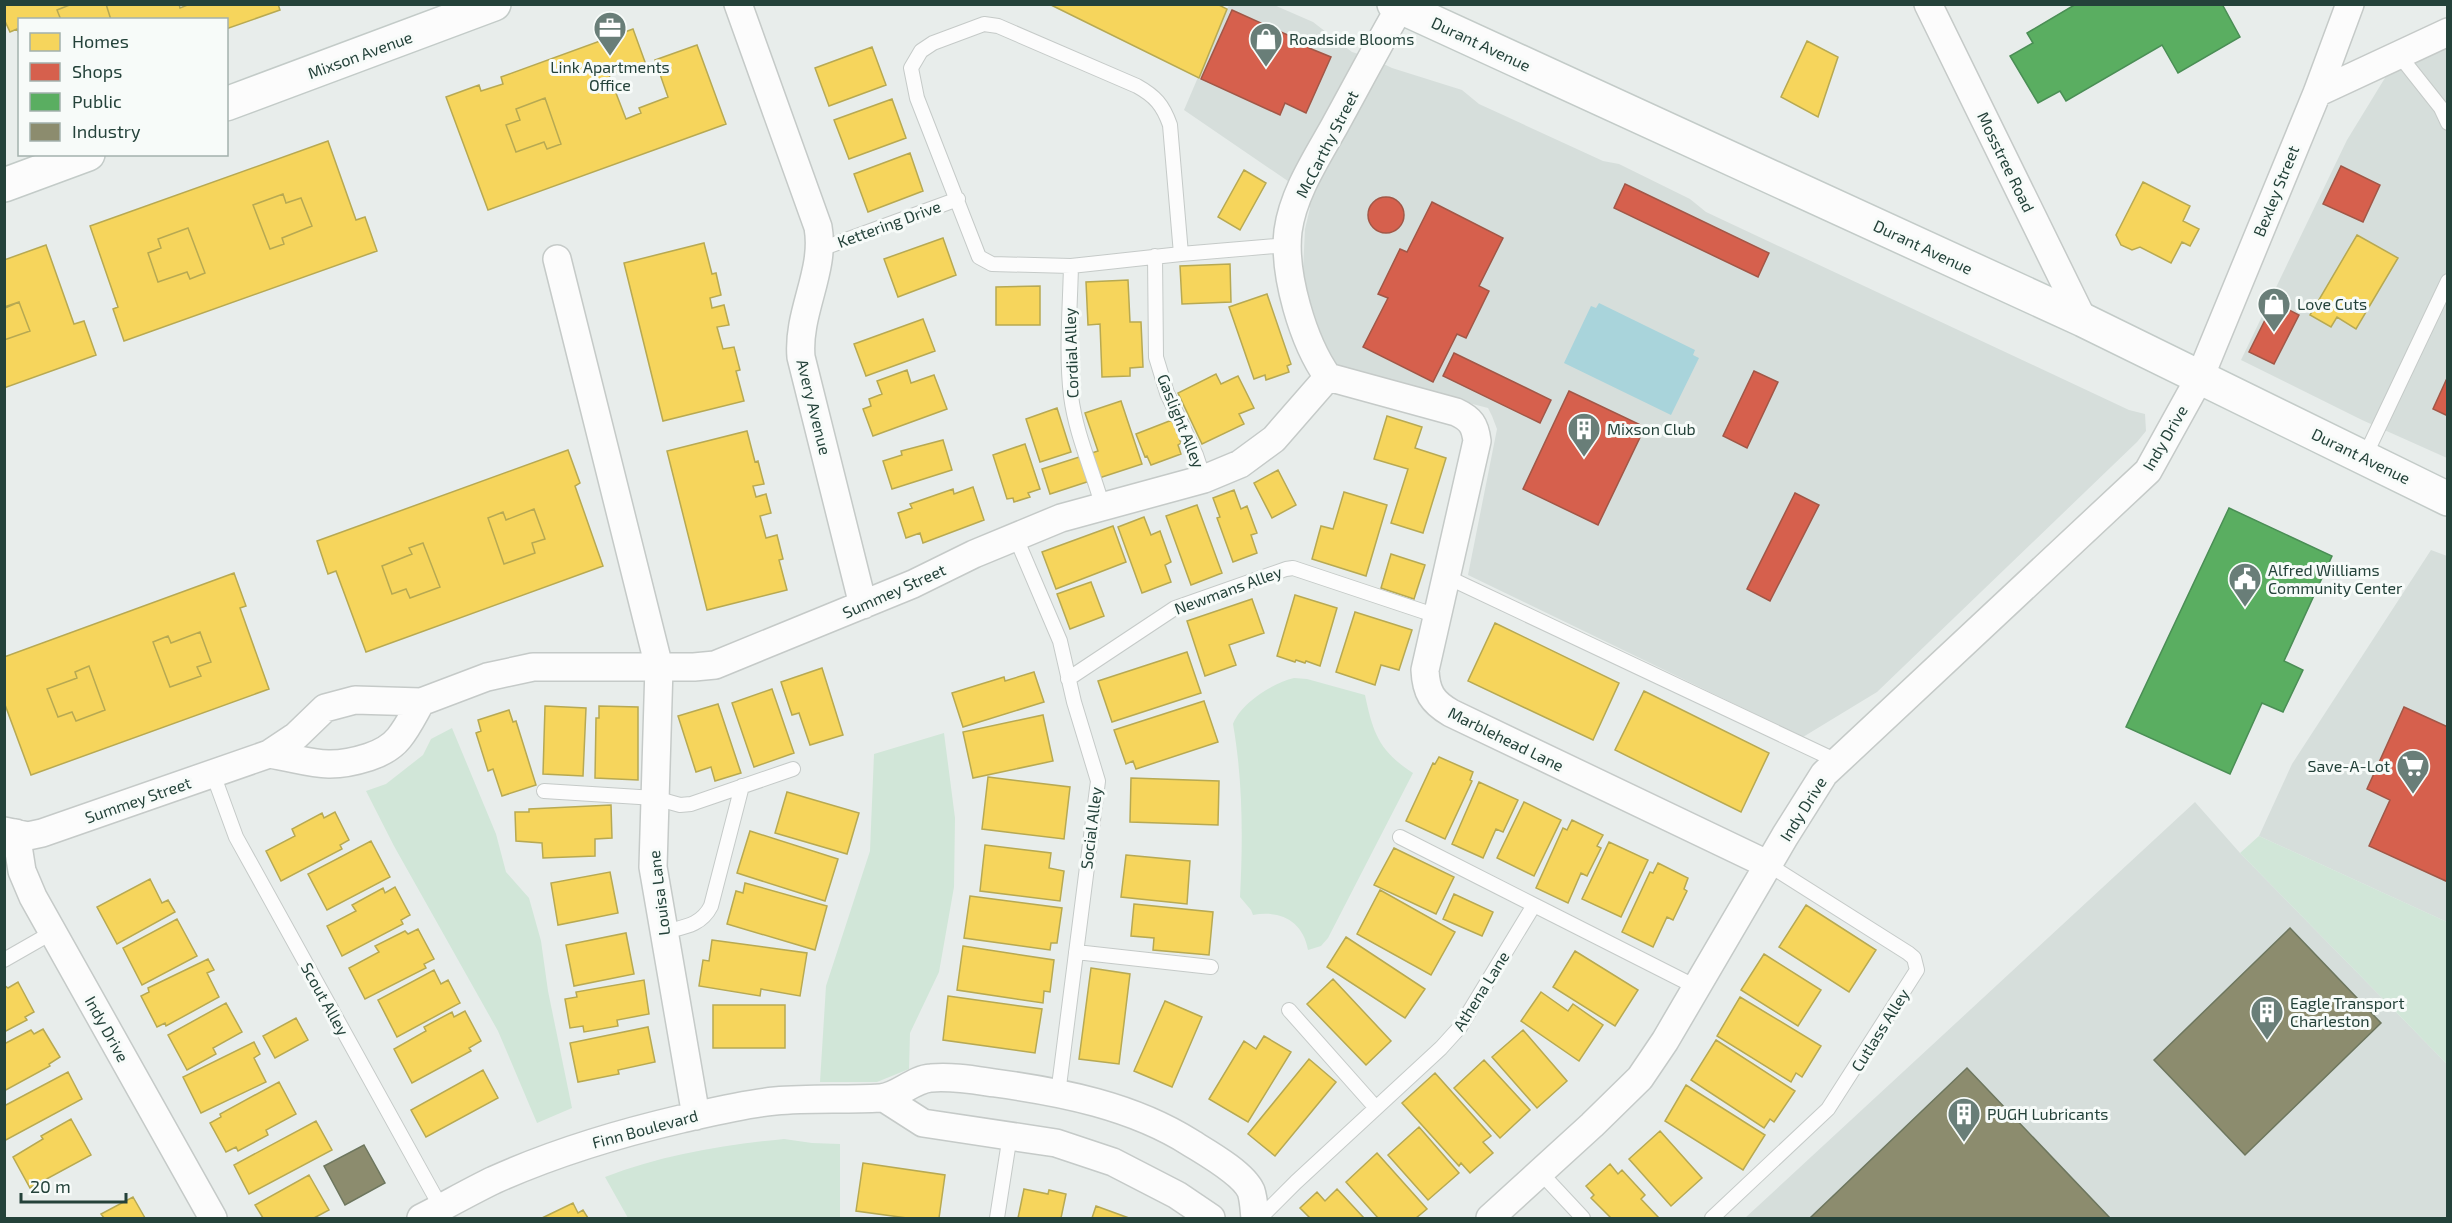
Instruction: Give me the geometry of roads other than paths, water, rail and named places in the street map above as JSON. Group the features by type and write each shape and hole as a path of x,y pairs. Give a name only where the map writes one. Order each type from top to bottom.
{"street":[{"name":"Mixson Avenue","path":"228,103 494,4"},
{"name":"Avery Avenue","path":"738,4 818,227 821,249 802,328 801,357 863,605"},
{"name":"Mosstree Road","path":"1928,4 2083,320"},
{"name":"Bexley Street","path":"2200,377 2317,93 2350,4"},
{"name":"Durant Avenue","path":"1397,6 2083,320 2448,499"},
{"name":"McCarthy Street","path":"1328,377 1316,361 1292,291 1287,261 1288,230 1300,190 1397,6"},
{"path":"2317,93 2448,32"},
{"path":"4,185 83,156"},
{"name":"Louisa Lane","path":"557,259 659,667 653,867 696,1116"},
{"name":"Marblehead Lane","path":"1328,377 1456,412 1468,417 1476,426 1477,441 1425,670 1430,697 1439,706 1769,865"},
{"name":"Summey Street","path":"10,832 28,836 42,833 269,754 296,736 318,713 330,706 355,700 421,702 487,677 533,667 715,665 863,605 1061,518 1204,479 1240,464 1274,439 1328,377"},
{"name":"Indy Drive","path":"1490,1218 1640,1078 1816,784 1837,761 2148,471 2200,377"},
{"path":"269,754 328,766 347,765 390,748 400,737 421,702"},
{"name":"Indy Drive","path":"10,832 22,871 53,932 213,1218"},
{"name":"Finn Boulevard","path":"436,1215 494,1180 592,1142 735,1106 777,1101 884,1098 928,1078 937,1078 1015,1086 1058,1094 1147,1119 1184,1138 1216,1159 1243,1181 1250,1191 1255,1218"},
{"path":"884,1098 923,1123 1056,1143 1113,1162 1161,1186 1210,1218"}],"lane":[{"path":"1181,254 1170,125 1164,107 1152,94 998,26 984,24 933,43 921,51 911,68 917,98 979,257 992,264 1071,266 1155,256 1181,254 1288,245"},
{"path":"2399,55 2440,108 2448,123"},
{"name":"Kettering Drive","path":"821,249 958,199"},
{"name":"Gaslight Alley","path":"1155,256 1156,357 1167,393 1197,455 1204,479"},
{"name":"Cordial Alley","path":"1071,266 1069,332 1071,396 1077,427 1103,508"},
{"path":"2364,458 2448,281"},
{"name":"Social Alley","path":"1016,538 1060,641 1068,679 1098,782 1058,1094"},
{"name":"Newmans Alley","path":"1068,679 1175,608 1286,569 1293,568 1437,616"},
{"path":"1445,576 1837,761"},
{"path":"544,791 655,798 680,805 691,804 794,769"},
{"name":"Scout Alley","path":"213,774 236,837 436,1215"},
{"path":"663,932 702,920 711,906 742,786"},
{"path":"1400,837 1696,987"},
{"name":"Cutlass Alley","path":"1712,1218 1828,1109 1917,970 1914,958 1908,953 1769,865"},
{"name":"Athena Lane","path":"1260,1218 1441,1048 1460,1027 1534,905"},
{"path":"4,960 53,932"},
{"path":"1076,952 1211,967"},
{"path":"1289,1010 1376,1108"},
{"path":"997,1218 1010,1135"},
{"path":"1540,1172 1583,1218"}],"water":[{"path":"1599,303 1695,350 1693,355 1699,358 1671,415 1564,363 1591,306 1596,308"}],"place":[{"name":"Link Apartments Office","path":"610,57"},
{"name":"Roadside Blooms","path":"1266,68"},
{"name":"Love Cuts","path":"2274,333"},
{"name":"Mixson Club","path":"1584,458"},
{"name":"Alfred Williams Community Center","path":"2245,608"},
{"name":"Save-A-Lot","path":"2413,795"},
{"name":"Eagle Transport Charleston","path":"2267,1041"},
{"name":"PUGH Lubricants","path":"1964,1143"}]}
